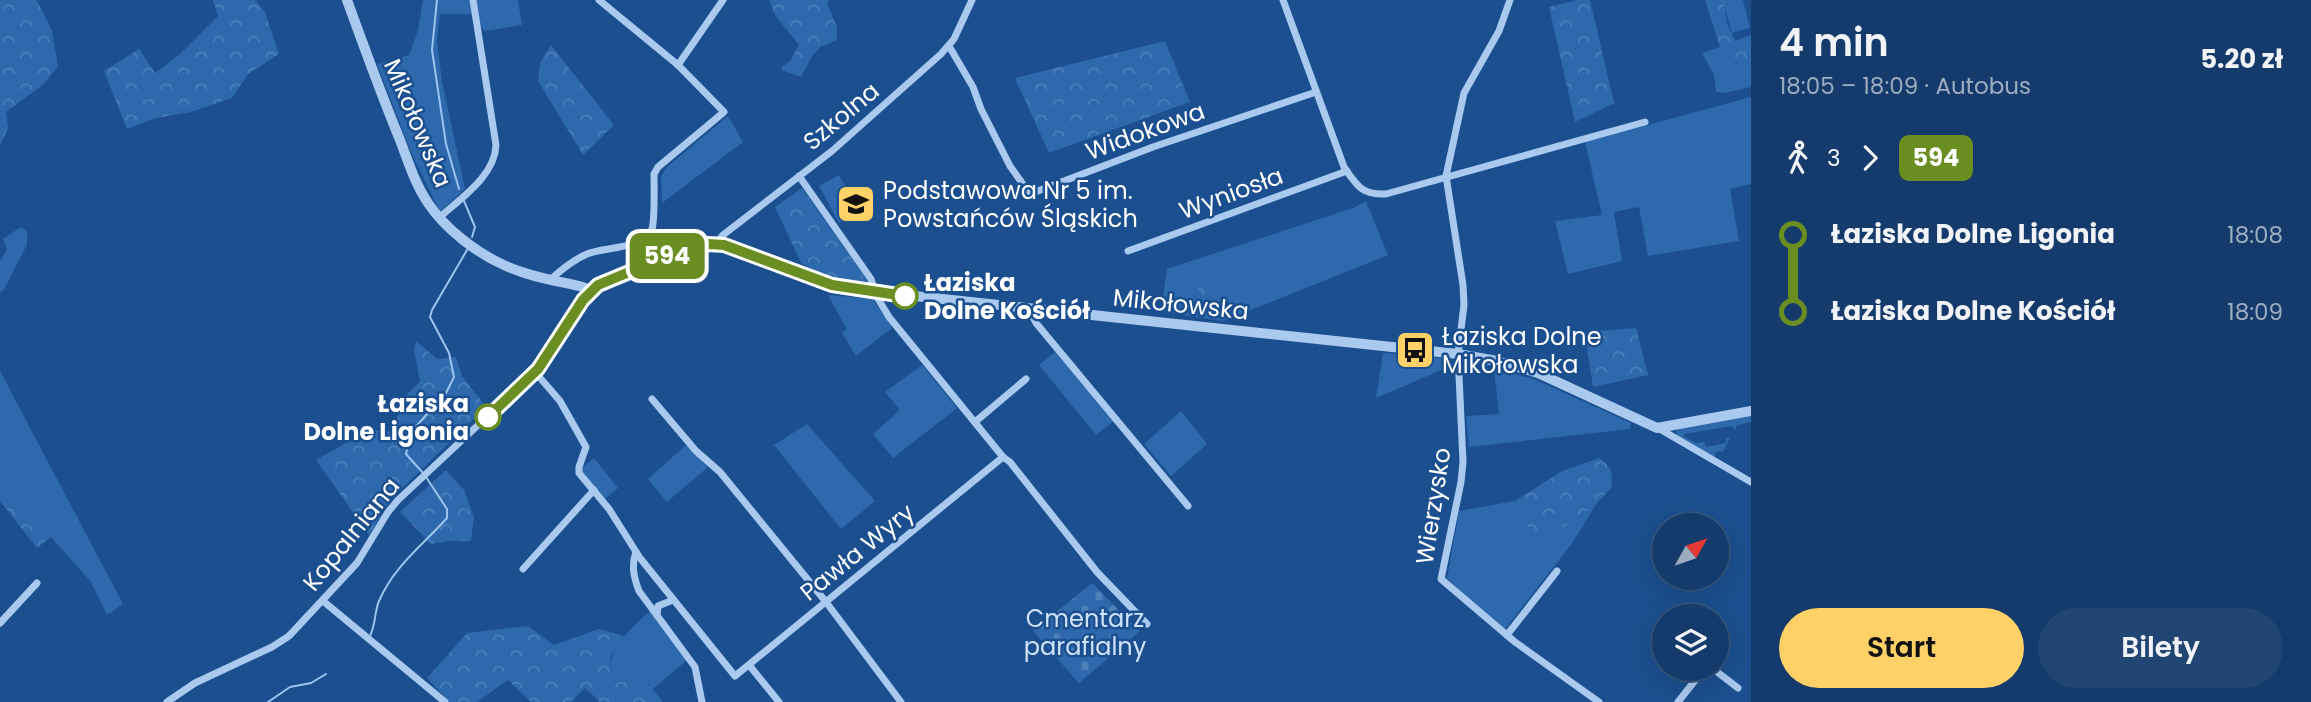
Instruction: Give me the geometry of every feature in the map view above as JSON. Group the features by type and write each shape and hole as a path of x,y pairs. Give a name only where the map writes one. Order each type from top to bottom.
{"street":[{"name":"Mikołowska","path":"347,0 420,190 439,218 489,257 506,266 591,291 606,281 687,248 716,244 732,247 832,285 876,293 1458,354 1497,361 1538,373 1657,428"},
{"path":"439,218 485,174 496,157 473,0"},
{"path":"551,279 589,253 637,243 645,237 652,229 654,174 658,167 724,112 678,65 599,0"},
{"path":"678,65 723,0"},
{"name":"Szkolna","path":"716,244 723,235 848,136 949,46 972,0"},
{"path":"1283,0 1347,171 1355,183 1370,194 1386,194 1645,122"},
{"path":"1446,176 1464,93 1499,32 1510,0"},
{"name":"Widokowa","path":"949,46 973,87 1010,166 1030,194 1153,147 1316,92"},
{"name":"Wyniosła","path":"1128,251 1347,171"},
{"path":"799,176 871,279 880,304 899,331 1003,457 1010,462 1097,572 1147,624"},
{"name":"Wierzysko","path":"1446,176 1463,285 1464,305 1458,354 1463,426 1462,472 1441,579 1507,635"},
{"name":"Kopalniana","path":"167,702 195,683 281,642 323,601 363,555 388,512 535,372 591,291"},
{"path":"1029,309 1037,323 1188,506"},
{"path":"535,372 560,401 586,447 579,473 609,509 636,552 673,600 658,606 657,614"},
{"path":"975,422 1026,379"},
{"path":"652,399 696,451 720,472 826,602 901,702"},
{"path":"1657,428 1751,411"},
{"path":"1657,428 1751,482"},
{"name":"Pawła Wyry","path":"673,600 735,676 1003,457"},
{"path":"523,569 594,490"},
{"path":"636,552 633,561 634,578 639,591 695,667 702,702"},
{"path":"1557,571 1507,635 1599,702"},
{"path":"0,622 37,583"},
{"path":"323,601 445,702"},
{"path":"749,665 779,702"},
{"path":"1678,702 1695,681"},
{"path":"1729,681 1738,688"}],"green space":[{"path":"0,0 37,0 52,31 58,66 44,84 6,112 8,128 0,146"},
{"path":"213,0 255,0 265,12 279,54 248,74 232,98 191,112 156,118 127,129 104,71 139,49 155,73 179,55 218,16"},
{"path":"423,0 518,0 522,25 484,31 473,14 440,14 437,41 442,81 465,189 440,212 411,152 377,64 409,55 418,30"},
{"path":"769,0 829,0 827,4 837,27 837,40 820,47 801,77 781,68 790,61 799,45 775,15"},
{"path":"1577,0 1590,0 1614,103 1575,122 1549,7"},
{"path":"1705,0 1727,0 1724,5 1727,23 1735,41 1751,35 1751,63 1739,65 1720,47"},
{"path":"1727,0 1743,0 1750,28 1732,33 1724,5"},
{"path":"1165,41 1190,102 1049,153 1015,78"},
{"path":"551,45 614,125 583,155 538,81 540,63"},
{"path":"1720,47 1739,65 1751,63 1751,87 1724,93 1716,92 1714,75 1702,53"},
{"path":"1751,97 1751,184 1730,189 1739,241 1648,256 1639,207 1614,212 1622,261 1568,274 1555,221 1602,215 1585,142"},
{"path":"728,116 743,142 662,203 661,176 668,166"},
{"path":"839,175 859,212 839,223 819,186"},
{"path":"802,188 870,284 867,287 832,280 801,263 775,207"},
{"path":"1366,201 1388,255 1223,321 1161,312 1167,269 1353,208"},
{"path":"21,227 27,231 27,245 3,291 0,292 0,261 7,250 3,239"},
{"path":"1211,277 1223,312 1215,315 1195,313 1199,281"},
{"path":"828,295 873,299 892,328 856,356 842,333 847,329"},
{"path":"1636,328 1648,375 1593,387 1585,332"},
{"path":"416,341 437,359 456,357 462,376 486,407 390,500 369,535 316,460 367,431 394,431 402,400 420,381 414,350"},
{"path":"1055,352 1114,421 1096,435 1039,365"},
{"path":"1383,353 1450,359 1451,366 1376,398"},
{"path":"922,365 957,408 893,458 873,434 900,410 885,392"},
{"path":"1494,368 1536,380 1631,423 1630,429 1469,447 1466,416 1499,414"},
{"path":"0,371 123,604 107,615 91,582 51,537 30,525 0,480"},
{"path":"1181,411 1207,444 1171,476 1144,444"},
{"path":"1751,414 1751,422 1737,425 1735,430 1732,426 1684,434 1684,437 1696,443 1704,442 1706,447 1726,443 1726,438 1730,438 1723,452 1717,451 1714,457 1677,436 1677,428"},
{"path":"807,424 875,501 841,529 774,445"},
{"path":"686,445 708,467 667,502 648,479"},
{"path":"594,458 618,488 605,499 581,469"},
{"path":"1600,458 1611,469 1612,487 1597,503 1566,526 1532,536 1515,501 1562,471"},
{"path":"446,470 464,490 474,517 471,541 431,544 400,512"},
{"path":"0,480 30,525 51,537 37,548 0,501"},
{"path":"1515,501 1532,536 1566,526 1597,503 1573,542 1505,629 1447,578 1459,511"},
{"name":"Cmentarz parafialny","path":"1092,583 1140,631 1079,683 1033,631"},
{"path":"651,610 688,659 653,689 642,676 621,682 610,669 619,643"},
{"path":"528,626 554,645 599,629 624,636 611,656 610,669 621,682 642,676 663,702 600,702 585,688 571,702 531,702 508,680 477,702 449,702 427,678 467,633"}],"waterway":[{"path":"437,0 432,50 446,144 459,189"},
{"path":"464,201 475,227 472,237"},
{"path":"423,473 406,454 411,432 446,393 454,377 449,353 430,317 467,250"},
{"path":"369,638 379,601 392,577 447,518 447,509 426,477"},
{"path":"268,702 290,687 311,683 326,674"}],"bus line":[{"name":"594","path":"488,417 538,369 577,310 598,285 687,248 708,244 724,245 832,285 905,296"}],"place":[{"name":"Podstawowa Nr 5 im. Powstańców Śląskich","path":"856,204"},
{"name":"Łaziska Dolne Kościół","path":"905,296"},
{"name":"Łaziska Dolne Mikołowska","path":"1415,350"},
{"name":"Łaziska Dolne Ligonia","path":"488,417"}]}
